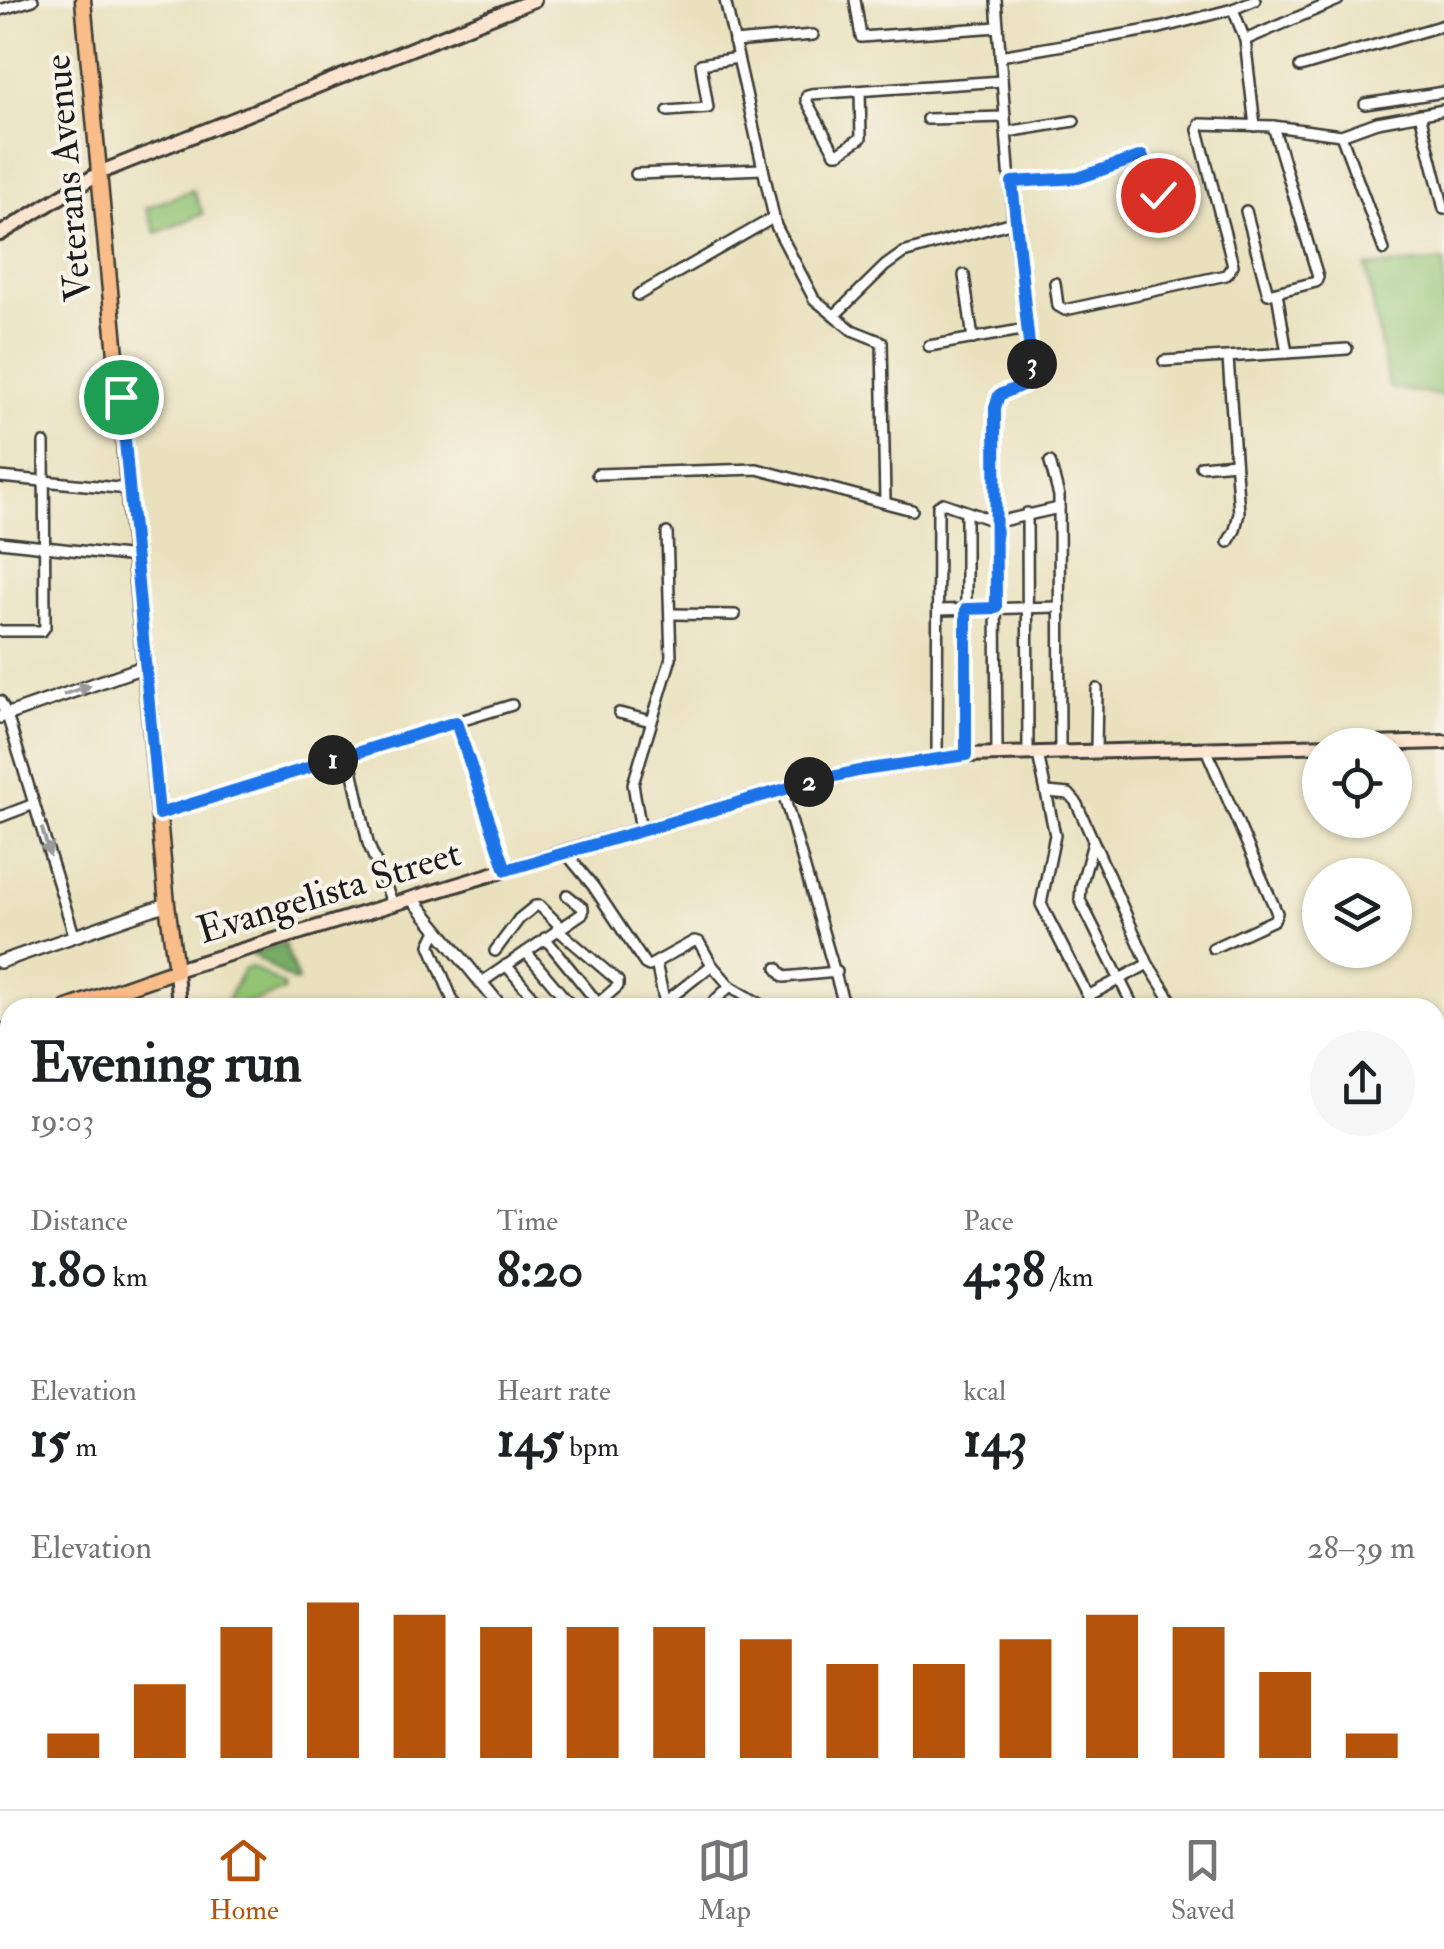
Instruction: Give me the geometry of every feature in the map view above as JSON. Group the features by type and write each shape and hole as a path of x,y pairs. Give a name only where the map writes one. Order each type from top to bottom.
{"main road":[{"name":"Veterans Avenue","path":"83,0 178,998"},
{"path":"0,234 101,172 529,1"},
{"name":"Evangelista Street","path":"176,970 564,852 863,770 966,755 1444,742"},
{"path":"96,998 176,970"}],"street":[{"path":"0,10 33,0"},
{"path":"725,0 773,218 814,299 852,330 882,342 885,502"},
{"path":"855,0 861,36 998,27"},
{"path":"996,0 1014,222 1032,365 1030,379 999,395 995,422 998,755"},
{"path":"1000,56 1160,28 1255,0"},
{"path":"1245,40 1338,0"},
{"path":"1233,9 1245,40 1255,126"},
{"path":"1300,67 1444,25"},
{"path":"734,42 813,35"},
{"path":"668,111 708,108 701,64 737,58"},
{"path":"860,91 861,138 835,153 806,97 812,94 1002,82"},
{"path":"1366,104 1444,92"},
{"path":"1054,283 1058,306 1064,310 1226,275 1232,270 1198,126 1203,122 1341,134 1378,122 1444,110"},
{"path":"1420,114 1444,209"},
{"path":"927,119 1005,116"},
{"path":"1006,132 1074,122"},
{"path":"1246,211 1266,292 1316,282 1318,277 1273,126"},
{"path":"1341,134 1384,250"},
{"path":"1012,182 1078,178 1142,156 1168,216"},
{"path":"636,174 763,169"},
{"path":"638,294 773,218"},
{"path":"836,314 885,266 904,253 1014,222"},
{"path":"964,275 974,339"},
{"path":"1276,293 1287,354"},
{"path":"929,346 1028,330"},
{"path":"1164,361 1348,349"},
{"path":"1228,358 1238,513 1228,542"},
{"path":"0,632 44,631 44,443"},
{"path":"1050,462 1058,486 1059,508 1060,753"},
{"path":"1201,466 1236,463"},
{"path":"597,474 757,468 912,510"},
{"path":"0,478 129,488"},
{"path":"938,760 938,506 943,503 996,522 1059,508"},
{"path":"966,514 966,755"},
{"path":"1028,514 1026,608 1033,754 1047,792 1055,835 1042,904 1088,996 1148,964"},
{"path":"641,830 633,784 672,658 668,533"},
{"path":"0,542 135,557"},
{"path":"939,610 1059,607"},
{"path":"672,614 735,615"},
{"path":"4,716 146,666"},
{"path":"1096,750 1097,688"},
{"path":"0,701 74,935"},
{"path":"159,814 512,705"},
{"path":"619,713 652,721"},
{"path":"456,722 506,870"},
{"path":"1205,747 1277,914 1274,920 1214,948"},
{"path":"349,755 368,844 393,904"},
{"path":"782,790 843,998"},
{"path":"1047,792 1073,796 1148,964 1170,998"},
{"path":"0,816 34,804"},
{"path":"1093,843 1080,900 1128,998"},
{"path":"564,852 593,886 645,964 649,966 698,942 730,986 749,998"},
{"path":"482,982 583,910 566,895"},
{"path":"412,898 494,998"},
{"path":"0,962 167,904"},
{"path":"495,951 519,919 540,906 618,981 618,986 604,998"},
{"path":"437,931 430,945 452,998"},
{"path":"545,938 591,998"},
{"path":"526,952 565,998"},
{"path":"656,962 664,998"},
{"path":"674,998 712,965"},
{"path":"506,966 533,998"},
{"path":"776,968 784,978 837,972"},
{"path":"717,998 730,986"}],"green space":[{"path":"193,190 203,214 156,233 146,208"},
{"path":"1444,261 1444,396 1389,388 1366,267"},
{"path":"284,943 298,981 250,953"},
{"path":"252,967 283,985 284,991 263,998 228,998 244,969"}],"route":[{"path":"121,397 159,814 456,722 506,870 813,781 966,755 966,609 996,608 996,400 1005,391 1025,384 1032,373 1012,182 1078,178 1142,156 1158,195"}]}
